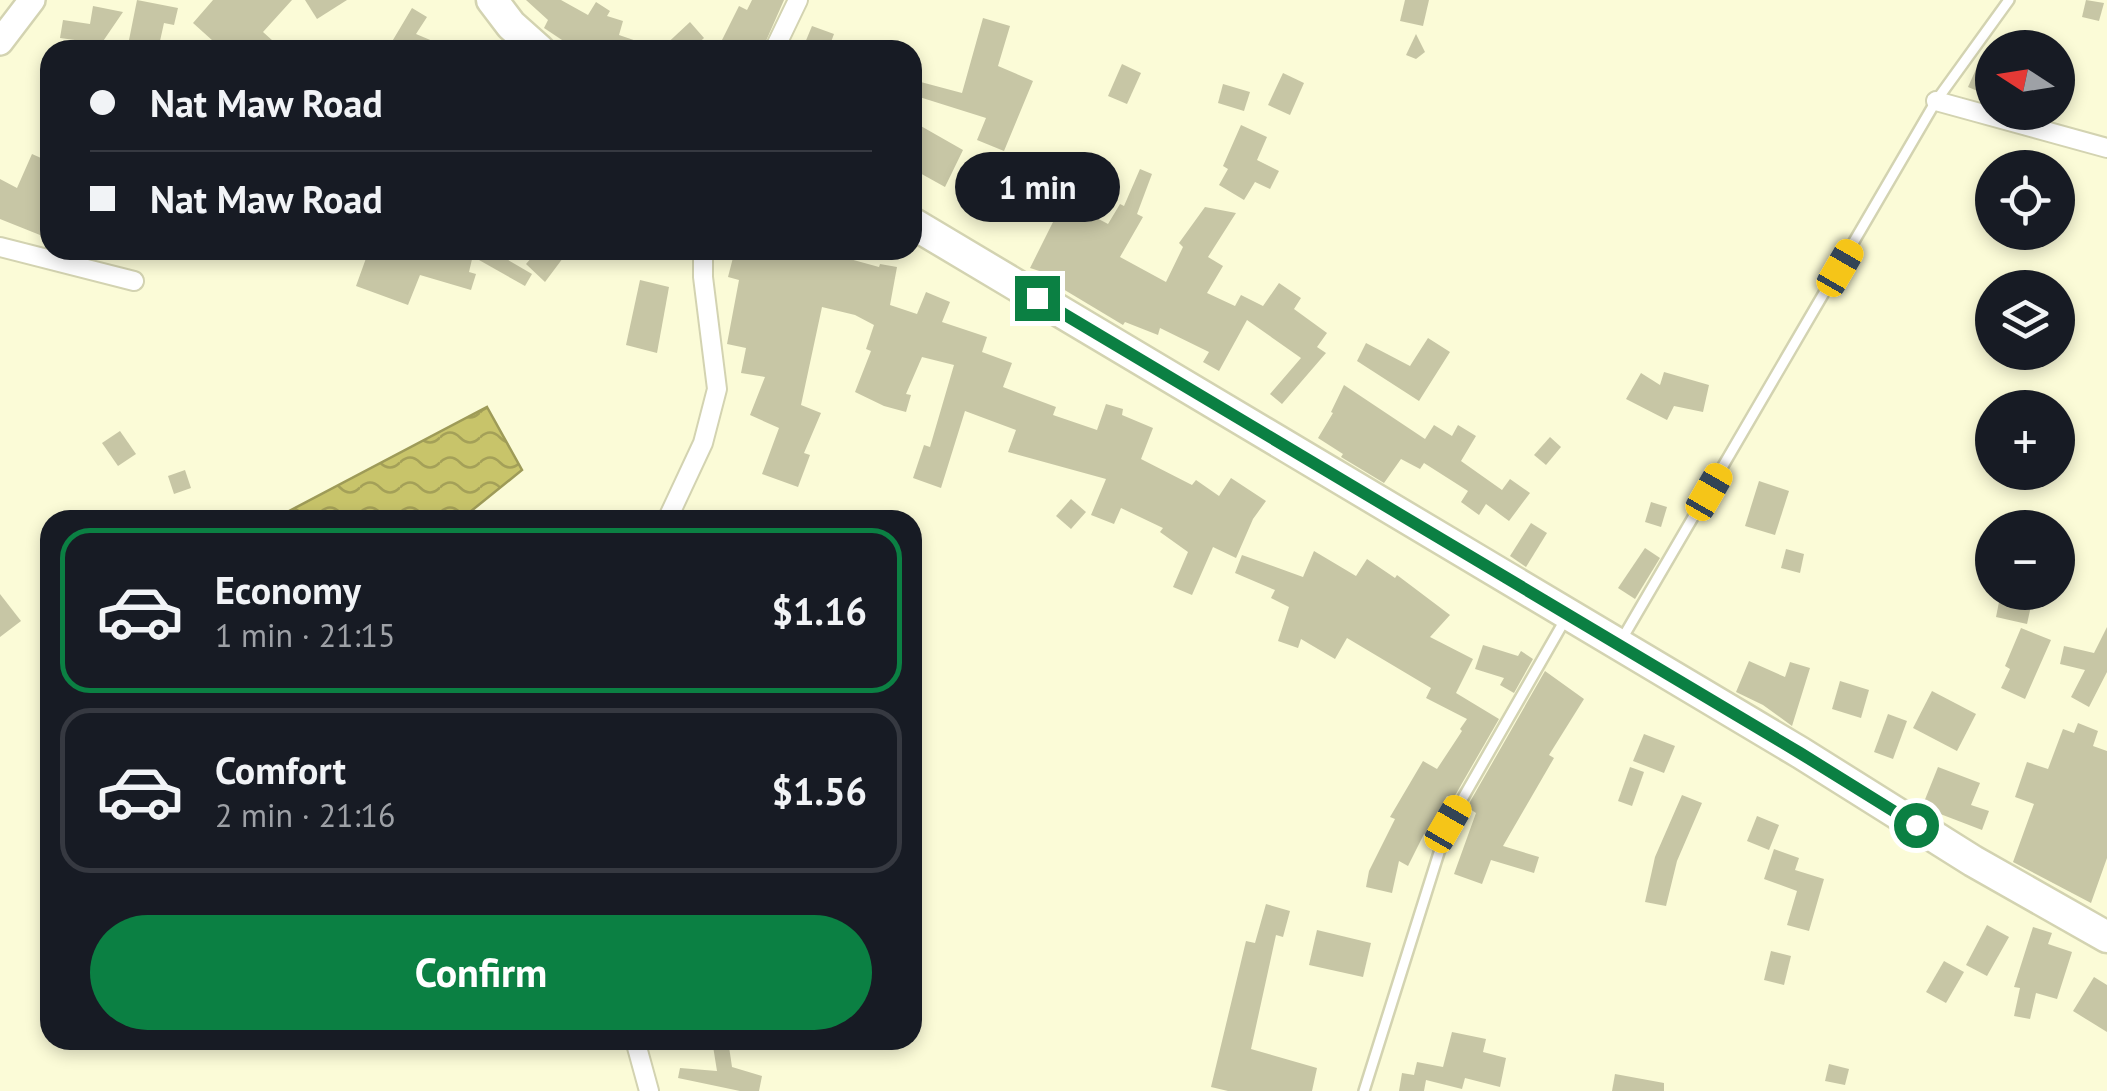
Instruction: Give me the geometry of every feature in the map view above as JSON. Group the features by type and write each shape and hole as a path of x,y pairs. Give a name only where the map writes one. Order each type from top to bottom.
{"main road":[{"path":"0,42 32,0"},
{"path":"492,0 527,40"},
{"path":"922,229 1800,753 1973,861 2107,937"}],"street":[{"path":"779,40 798,0"},
{"path":"1936,102 2107,148"},
{"path":"0,247 40,257"},
{"path":"51,260 134,281"},
{"path":"671,510 703,443 717,390 704,260"},
{"path":"638,1050 649,1091"}],"lane":[{"path":"1618,646 1936,102 2009,0"},
{"path":"1364,1091 1448,824 1568,616"}],"water":[{"path":"487,407 522,470 472,510 291,510"}],"building":[{"path":"137,0 178,8 174,25 164,23 160,40 129,40"},
{"path":"213,0 292,0 263,32 272,40 212,40 193,23"},
{"path":"305,0 347,0 317,19"},
{"path":"526,0 561,0 588,15 596,2 610,11 607,16 623,21 619,35 634,40 562,40 544,28 548,20"},
{"path":"752,0 784,0 766,40 722,40 739,6 747,10"},
{"path":"1405,0 1429,0 1423,26 1400,21"},
{"path":"2086,0 2104,3 2099,21 2082,17"},
{"path":"93,6 123,12 104,40 60,38 63,20 90,24"},
{"path":"412,8 427,17 416,34 430,40 393,40"},
{"path":"983,18 1010,26 998,66 1033,81 1004,151 977,140 986,118 922,98 922,82 962,93"},
{"path":"690,22 704,38 702,40 671,40"},
{"path":"812,26 834,34 832,40 806,40"},
{"path":"1416,34 1425,52 1416,59 1406,55"},
{"path":"1122,64 1141,73 1127,104 1108,96"},
{"path":"1975,71 1975,90 1968,87"},
{"path":"1283,73 1304,83 1290,115 1268,105"},
{"path":"1223,84 1250,92 1244,111 1218,103"},
{"path":"1241,125 1267,137 1257,160 1279,171 1270,189 1255,182 1244,200 1219,185"},
{"path":"922,127 963,150 945,187 922,174"},
{"path":"32,154 40,158 40,235 0,219 0,179 17,188"},
{"path":"1076,154 1096,162 1078,208 1108,224 1120,204 1124,206 1140,169 1152,174 1137,214 1143,217 1120,257 1166,282 1183,247 1179,243 1205,207 1236,213 1208,257 1223,266 1207,293 1235,306 1241,295 1263,306 1279,283 1301,298 1294,309 1327,333 1317,347 1326,353 1282,404 1270,394 1301,358 1247,320 1219,371 1203,362 1209,352 1160,328 1158,335 1125,322 1123,325 1058,286 1061,278 1030,268 1066,196 1060,193"},
{"path":"365,260 472,260 469,272 476,274 471,290 420,275 408,305 356,286"},
{"path":"479,260 508,260 532,274 525,286"},
{"path":"529,260 562,260 545,282 526,264"},
{"path":"732,260 853,260 897,267 890,305 917,314 926,292 950,302 942,322 987,337 982,352 1012,363 1003,387 1056,407 1053,415 1097,430 1106,404 1123,409 1122,415 1153,428 1141,459 1192,485 1196,480 1219,496 1231,478 1266,501 1253,519 1236,558 1213,547 1192,595 1173,587 1188,552 1160,532 1163,528 1121,508 1114,524 1091,515 1106,479 1008,452 1016,430 965,411 941,488 913,478 924,445 930,447 954,365 922,357 906,394 911,395 906,412 884,406 855,392 871,351 866,349 874,325 855,315 822,307 801,405 821,413 804,453 810,455 798,487 762,474 779,428 750,415 765,377 741,373 746,348 727,344 739,280 728,277"},
{"path":"640,280 669,287 657,353 626,345"},
{"path":"1428,338 1450,352 1419,401 1357,361 1366,343 1410,366"},
{"path":"1664,372 1709,385 1703,412 1674,406 1667,420 1626,399 1641,373 1660,385"},
{"path":"1344,385 1425,439 1434,425 1452,436 1458,425 1476,436 1461,461 1502,490 1510,479 1530,493 1509,521 1486,504 1479,515 1461,502 1468,491 1424,463 1420,469 1401,459 1384,483 1318,438"},
{"path":"120,431 136,454 118,466 102,443"},
{"path":"1550,437 1561,447 1546,465 1534,455"},
{"path":"185,470 191,488 174,494 168,476"},
{"path":"1759,481 1789,491 1775,535 1745,526"},
{"path":"1071,499 1086,512 1071,529 1056,516"},
{"path":"1651,502 1667,507 1661,527 1645,522"},
{"path":"1531,523 1547,533 1526,567 1510,556"},
{"path":"1645,548 1660,558 1635,599 1618,588"},
{"path":"1786,549 1804,554 1800,573 1781,568"},
{"path":"1314,551 1356,576 1367,559 1395,578 1397,575 1450,615 1430,637 1473,659 1456,693 1499,719 1453,799 1447,796 1408,866 1399,861 1392,893 1366,887 1369,871 1395,819 1390,817 1423,761 1437,769 1467,719 1426,698 1431,688 1347,638 1335,659 1301,639 1298,648 1278,641 1289,607 1271,598 1275,590 1235,573 1242,555 1303,577"},
{"path":"0,594 21,621 0,637"},
{"path":"1997,610 2030,610 2027,624 1996,617"},
{"path":"2107,627 2107,672 2089,707 2071,697 2085,670 2060,664 2064,646 2094,653"},
{"path":"2021,628 2051,640 2025,699 2001,688 2010,669 2005,666"},
{"path":"1483,645 1518,656 1521,651 1533,659 1514,693 1500,685 1504,678 1475,669"},
{"path":"1749,661 1785,677 1790,662 1810,668 1792,726 1736,692"},
{"path":"1545,671 1584,699 1549,755 1554,758 1503,846 1539,857 1534,873 1491,860 1482,884 1454,874 1476,813 1467,807"},
{"path":"1840,681 1869,690 1861,718 1832,709"},
{"path":"1932,691 1976,714 1957,751 1913,728"},
{"path":"1888,714 1907,721 1893,759 1874,752"},
{"path":"2078,723 2098,731 2093,746 2107,751 2107,858 2091,903 2013,862 2034,804 2015,797 2027,762 2048,769 2063,729 2074,733"},
{"path":"1644,734 1675,746 1664,773 1633,761"},
{"path":"1630,767 1644,772 1632,806 1618,801"},
{"path":"1938,767 1980,783 1971,805 1989,811 1982,830 1922,807"},
{"path":"1682,795 1702,803 1677,861 1666,906 1645,902 1655,857"},
{"path":"1757,816 1779,825 1769,850 1747,841"},
{"path":"1774,849 1799,858 1795,870 1824,879 1809,931 1787,925 1797,891 1764,879"},
{"path":"1266,904 1290,911 1283,937 1276,935 1251,1049 1317,1068 1312,1091 1228,1091 1211,1087 1246,941 1255,943"},
{"path":"1987,925 2009,937 1987,976 1966,965"},
{"path":"2033,927 2052,933 2048,944 2072,952 2057,999 2036,993 2030,1019 2014,1016 2020,988 2014,987"},
{"path":"1317,930 1371,943 1363,977 1309,965"},
{"path":"1771,951 1791,956 1784,985 1764,980"},
{"path":"1944,961 1964,972 1946,1003 1926,992"},
{"path":"2094,977 2107,985 2107,1032 2073,1011"},
{"path":"1452,1032 1486,1039 1483,1052 1506,1058 1500,1087 1465,1078 1462,1089 1426,1080 1424,1091 1399,1091 1402,1073 1414,1075 1417,1062 1443,1067"},
{"path":"714,1050 729,1050 732,1067 762,1076 759,1091 740,1091 678,1078 680,1068 717,1071"},
{"path":"1829,1064 1849,1069 1845,1085 1825,1081"},
{"path":"1615,1074 1664,1083 1664,1091 1612,1091"}],"route":[{"path":"1037,298 1916,825"}]}
